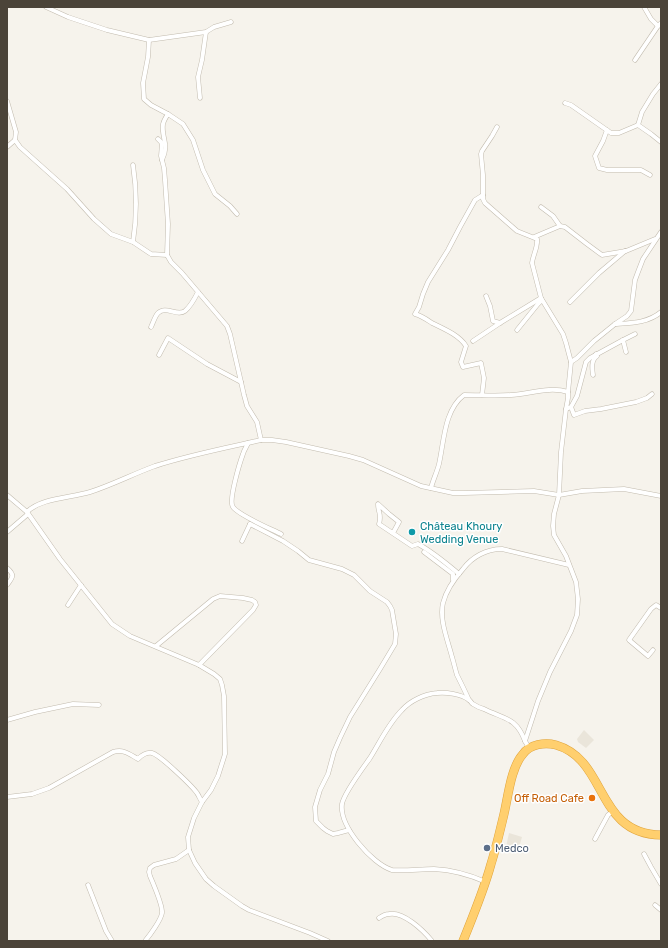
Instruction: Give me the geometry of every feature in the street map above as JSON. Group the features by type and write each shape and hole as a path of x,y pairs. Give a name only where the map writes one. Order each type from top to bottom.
{"highway":[{"path":"463,941 486,882 499,837 515,768 527,745 553,744 573,754 590,772 613,811 620,819 634,830 652,835 661,835"}],"street":[{"path":"46,7 68,17 106,30 149,40 206,32 214,27 231,22"},
{"path":"635,60 659,24 651,19 644,7"},
{"path":"200,98 198,77 206,32"},
{"path":"149,40 148,57 143,83 144,99 151,105 183,124 193,140 215,194 230,206 237,214"},
{"path":"638,125 642,112 659,90 661,84"},
{"path":"7,101 16,132 15,140 7,147"},
{"path":"565,103 571,105 611,133 619,133 638,125"},
{"path":"162,160 166,153 163,132 164,123 168,114"},
{"path":"638,125 661,142"},
{"path":"497,127 482,151 483,199 485,204 517,231 537,239 538,241 532,263 542,299 563,334 571,362 561,452 559,495 554,514 553,526 554,535 566,556 576,582 578,599 577,615 538,701 527,745"},
{"path":"606,130 603,142 595,156 599,168 607,170 641,170 650,175"},
{"path":"158,139 162,144 161,154 165,180 168,224 167,255 222,320 228,330 247,406 257,422 261,440"},
{"path":"15,140 20,147 67,189 94,219 111,234 133,242 151,254 167,255"},
{"path":"133,165 136,196 135,230 133,242"},
{"path":"482,395 484,378 481,363 463,367 462,362 466,345 441,327 424,317 415,314 428,282 448,250 475,200 483,195"},
{"path":"541,207 553,216 560,226"},
{"path":"534,237 560,226 565,227 602,255 626,251 656,239"},
{"path":"571,362 614,324 627,316 631,311 635,280 643,258 661,232"},
{"path":"570,302 599,273 626,251"},
{"path":"151,327 156,314 159,312 165,310 180,313 185,311 198,292"},
{"path":"486,296 493,321 500,323"},
{"path":"473,341 500,323 542,299"},
{"path":"517,330 542,299"},
{"path":"614,324 631,323 649,319 655,317 661,312"},
{"path":"566,409 571,407 577,396 586,362 596,354 635,334"},
{"path":"159,355 168,338 207,364 241,382"},
{"path":"623,340 626,352"},
{"path":"593,375 592,362 597,356 596,354"},
{"path":"431,488 438,466 449,414 460,398 464,395 516,395 553,389 568,392"},
{"path":"571,407 574,415 585,410 602,409 636,402 647,398 652,394"},
{"path":"7,532 29,510 42,503 90,492 154,466 261,440 286,442 363,460 421,486 453,493 534,491 559,495 582,491 624,489 661,496"},
{"path":"248,443 243,454 234,487 231,502 232,506 252,519 281,534"},
{"path":"7,496 27,513 60,559 112,624 130,636 199,665 220,679 224,696 224,759 218,776 211,790 202,802 190,828 188,837 189,850 195,863 206,879 242,906 249,910 310,932 328,941"},
{"path":"393,533 399,522 378,504 381,517 379,524 412,546 418,544 422,546 459,574"},
{"path":"242,542 252,519"},
{"path":"250,524 288,544 309,560 342,569 354,575 370,591 387,602 392,610 396,634 395,644 350,717 334,752 328,774 320,790 315,807 316,821 327,831 332,834 349,830"},
{"path":"469,700 457,674 443,622 443,602 452,583 466,565 479,555 494,549 502,549 569,565"},
{"path":"424,552 453,574 452,583"},
{"path":"7,568 12,574 12,577 7,585"},
{"path":"68,605 81,585"},
{"path":"156,646 213,599 220,596 236,597 255,602 256,605 253,610 199,665"},
{"path":"653,650 648,656 629,640 651,609 656,605 661,608"},
{"path":"486,882 466,874 451,871 434,869 387,869 367,853 349,830 344,822 342,802 344,796 390,724 403,709 412,702 432,694 456,694 469,700 476,706 505,717 521,731 527,745"},
{"path":"7,720 73,704 99,705"},
{"path":"7,797 32,794 49,788 119,750 138,759 144,754 155,754 192,788 202,802"},
{"path":"595,839 608,815 613,811"},
{"path":"146,941 160,917 162,910 150,876 150,868 154,865 173,860 189,850"},
{"path":"644,854 661,884"},
{"path":"88,885 106,931 112,941"},
{"path":"655,905 661,910"},
{"path":"379,918 389,913 399,915 418,926 432,941"}],"shaded area":[{"path":"584,730 594,740 586,748 578,742 577,739"},
{"path":"509,833 522,837 518,851 506,847"}],"place":[{"name":"Château Khoury Wedding Venue","path":"412,532"},
{"name":"Off Road Cafe","path":"592,798"},
{"name":"Medco","path":"487,848"}]}
